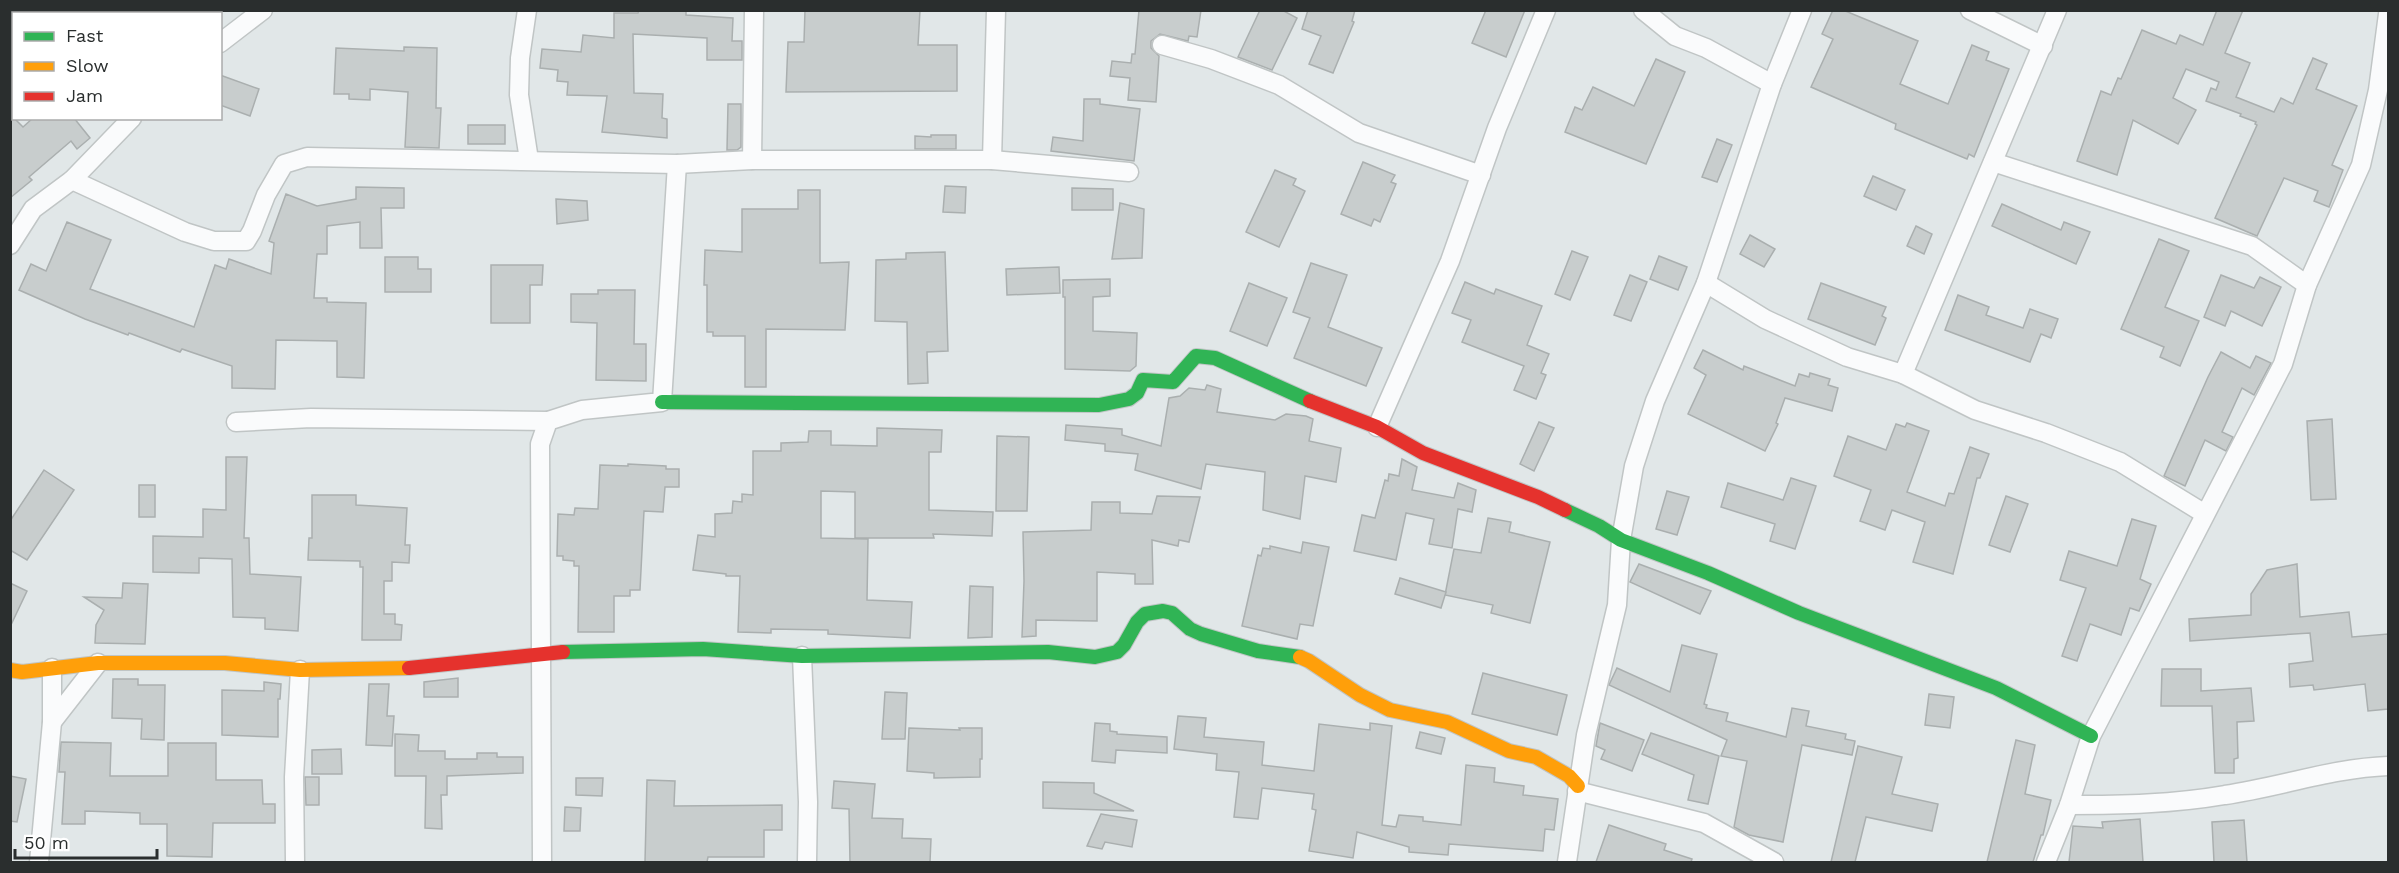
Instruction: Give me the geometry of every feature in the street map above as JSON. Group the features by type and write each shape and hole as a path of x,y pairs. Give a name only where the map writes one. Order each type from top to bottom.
{"street":[{"path":"222,41 263,10"},
{"path":"527,10 520,58 519,95 529,160"},
{"path":"752,160 754,10"},
{"path":"992,160 996,10"},
{"path":"1377,427 1424,323 1497,128 1545,10"},
{"path":"1644,10 1676,36 1706,48 1772,84"},
{"path":"1567,862 1586,735 1617,605 1621,540 1634,466 1655,401 1706,283 1772,84 1802,10"},
{"path":"1970,10 2043,46"},
{"path":"1903,374 2057,10"},
{"path":"2046,862 2069,805 2091,736 2283,364 2307,285 2361,165 2378,90 2388,15"},
{"path":"1162,45 1211,59 1279,85 1359,133 1481,175"},
{"path":"10,244 33,209 72,180 130,120"},
{"path":"72,180 185,232 214,241 246,241 266,195 284,164 307,157 677,164 752,160 992,160 1129,172"},
{"path":"1993,162 2252,246 2307,285"},
{"path":"662,402 677,164"},
{"path":"1706,283 1765,320 1847,357 1903,374 1975,410 2046,433 2120,462 2205,514"},
{"path":"236,422 311,418 548,422 582,410 662,402 1100,405 1130,398 1137,393 1140,382 1145,379 1173,382 1196,356 1205,356 1242,369 1319,405 1377,427 1423,453 1538,497 1599,526 1621,540 1708,573 1799,613 1996,688 2091,736"},
{"path":"542,862 540,444 548,422"},
{"path":"10,670 22,672 98,663 225,663 300,670 408,668 542,653 703,649 802,656 1048,652 1080,657 1109,656 1124,645 1137,622 1145,614 1163,611 1172,613 1190,629 1201,634 1258,651 1294,656 1310,661 1360,695 1389,710 1447,722 1509,751 1536,757 1569,776 1578,788 1704,824 1774,862"},
{"path":"802,656 808,802 807,862"},
{"path":"52,722 98,663"},
{"path":"39,862 52,722 52,668"},
{"path":"295,862 294,777 300,670"},
{"path":"2069,805 2164,804 2226,795 2363,767 2388,766"}],"building":[{"path":"639,10 686,10 686,15 733,18 732,41 742,41 742,60 707,60 707,38 633,34 634,93 663,94 662,118 667,119 667,138 602,132 607,96 567,95 568,82 557,81 558,70 540,68 542,49 581,52 583,35 614,38 614,13 638,13"},
{"path":"805,10 920,10 918,45 957,45 957,91 786,92 788,42 804,42"},
{"path":"1139,10 1201,10 1197,37 1189,36 1188,41 1160,34 1151,41 1151,48 1159,56 1156,102 1128,100 1130,78 1110,76 1112,61 1131,63 1132,54 1135,54"},
{"path":"1260,10 1282,10 1297,18 1272,70 1238,57"},
{"path":"1308,10 1355,10 1352,21 1354,22 1333,73 1309,64 1321,36 1302,29"},
{"path":"1486,10 1525,10 1506,57 1472,43"},
{"path":"1833,10 1843,10 1918,41 1900,84 1948,104 1972,45 1989,52 1986,60 2009,69 1974,157 1969,154 1967,159 1895,129 1896,124 1811,87 1833,39 1822,34"},
{"path":"2217,10 2243,10 2225,53 2250,63 2236,97 2274,112 2281,98 2293,104 2313,58 2327,64 2316,89 2357,106 2332,165 2343,170 2329,207 2314,201 2318,191 2284,178 2257,236 2215,218 2257,125 2256,122 2240,116 2241,114 2206,101 2211,88 2216,90 2219,82 2186,69 2173,98 2196,110 2178,144 2133,120 2117,175 2077,161 2101,91 2111,95 2118,78 2121,79 2142,30 2176,44 2180,35 2203,45"},
{"path":"404,47 437,48 436,108 441,108 439,148 405,147 408,92 370,89 370,100 349,99 349,94 334,94 336,48 404,51"},
{"path":"1656,59 1685,72 1646,164 1565,132 1575,107 1582,110 1593,87 1634,106"},
{"path":"222,76 259,89 250,116 222,106"},
{"path":"1084,99 1100,99 1100,104 1140,109 1134,161 1051,151 1053,137 1083,141"},
{"path":"728,104 741,104 741,147 737,150 727,150"},
{"path":"10,114 12,120 16,120 23,127 31,120 76,120 90,138 77,149 71,141 29,177 32,180 10,198"},
{"path":"468,125 505,125 505,144 468,144"},
{"path":"931,135 956,135 956,149 915,149 915,136 931,137"},
{"path":"1717,139 1732,145 1717,182 1702,177"},
{"path":"1363,162 1395,175 1391,182 1396,184 1380,222 1374,219 1371,226 1341,214"},
{"path":"1275,170 1296,179 1293,185 1305,191 1279,247 1246,232"},
{"path":"1873,176 1905,190 1896,210 1864,196"},
{"path":"945,186 966,187 965,213 943,212"},
{"path":"356,187 404,188 404,208 381,208 382,248 360,248 360,222 327,226 327,254 317,254 314,298 327,298 327,302 366,303 364,378 337,377 337,341 276,340 275,389 232,388 232,366 182,349 180,352 129,333 128,335 19,290 31,264 46,271 67,222 111,240 90,289 194,327 215,265 226,269 229,259 271,274 274,243 269,241 286,194 317,206 356,199"},
{"path":"1072,188 1113,189 1113,210 1072,210"},
{"path":"798,190 820,190 820,263 849,262 845,330 766,329 766,387 745,387 745,336 713,336 713,332 707,332 707,285 704,285 705,250 742,252 742,209 798,209"},
{"path":"556,199 587,201 588,220 557,224"},
{"path":"1120,203 1144,209 1142,258 1112,259"},
{"path":"2002,204 2061,230 2064,222 2090,232 2076,264 1992,226"},
{"path":"1916,226 1932,234 1924,254 1907,246"},
{"path":"1750,235 1775,249 1764,267 1740,254"},
{"path":"2159,239 2189,251 2165,307 2199,321 2180,366 2160,357 2164,347 2121,329"},
{"path":"1572,251 1588,257 1570,300 1555,294"},
{"path":"945,252 948,351 927,352 928,383 908,384 907,322 875,321 876,260 906,259 906,253"},
{"path":"1659,256 1687,267 1678,290 1650,279"},
{"path":"385,257 418,257 418,269 431,269 431,292 385,292"},
{"path":"1311,263 1347,275 1328,327 1382,348 1366,386 1294,358 1310,318 1293,312"},
{"path":"491,265 543,265 542,285 530,285 530,323 491,323"},
{"path":"1059,267 1060,293 1007,295 1006,269"},
{"path":"1630,275 1647,282 1631,321 1614,315"},
{"path":"2221,275 2254,288 2260,277 2281,287 2262,326 2231,311 2225,326 2204,317"},
{"path":"1110,279 1110,296 1093,297 1093,331 1137,333 1136,366 1130,371 1065,369 1063,280"},
{"path":"1465,282 1494,294 1496,289 1542,306 1527,345 1549,354 1541,373 1546,375 1536,399 1514,390 1524,366 1462,342 1471,320 1452,313"},
{"path":"1249,283 1287,298 1267,346 1230,331"},
{"path":"1821,283 1886,307 1882,316 1886,318 1875,345 1808,319"},
{"path":"598,290 635,290 634,344 646,344 646,381 596,380 597,323 571,322 571,294 598,294"},
{"path":"1958,295 1989,307 1986,315 2023,328 2030,309 2058,319 2051,338 2041,334 2030,362 1945,330"},
{"path":"1703,350 1743,370 1744,366 1795,386 1799,374 1809,377 1810,373 1830,379 1828,385 1838,388 1832,411 1785,398 1776,423 1778,424 1765,451 1688,414 1706,375 1694,368"},
{"path":"2221,352 2250,368 2256,356 2271,363 2254,395 2242,388 2222,432 2233,437 2226,451 2205,440 2185,486 2164,476"},
{"path":"1207,385 1221,389 1217,412 1275,420 1286,414 1306,416 1313,419 1309,441 1341,448 1336,482 1305,476 1300,519 1263,510 1265,472 1206,464 1201,489 1135,470 1138,454 1105,451 1105,444 1065,440 1066,425 1122,429 1122,435 1161,446 1169,398 1180,396 1189,388 1205,390"},
{"path":"2332,419 2336,499 2311,500 2307,421"},
{"path":"1539,422 1554,428 1534,471 1520,464"},
{"path":"1907,423 1929,431 1907,492 1945,506 1949,493 1954,494 1970,447 1989,454 1980,478 1977,478 1953,574 1913,562 1925,522 1892,510 1885,530 1860,521 1871,490 1834,476 1848,436 1886,450 1896,424 1905,427"},
{"path":"877,428 942,430 941,452 929,452 929,510 993,512 992,536 933,534 934,538 855,538 855,492 821,491 821,538 868,539 867,600 912,602 910,638 828,634 828,630 771,629 771,633 738,632 740,576 693,570 698,535 715,537 715,514 732,513 733,501 742,502 742,494 753,495 753,451 781,451 781,443 808,442 809,431 831,431 831,445 877,446"},
{"path":"997,436 1029,437 1027,511 996,511"},
{"path":"226,457 247,457 244,538 249,538 250,574 301,577 298,631 265,629 265,618 233,617 232,559 199,558 199,573 153,572 153,536 203,537 203,509 226,510"},
{"path":"1402,459 1417,467 1412,490 1454,498 1458,483 1476,490 1472,512 1458,509 1452,548 1429,544 1434,519 1406,513 1396,560 1354,551 1362,515 1375,518 1385,480 1388,481 1389,474 1399,476"},
{"path":"628,464 679,469 679,487 665,487 663,512 644,511 640,590 630,590 630,596 614,596 614,632 578,632 579,566 574,566 574,561 563,560 563,556 557,556 558,514 574,515 575,508 598,509 600,465 628,466"},
{"path":"44,470 74,490 27,560 10,550 10,521"},
{"path":"1791,478 1816,486 1795,549 1770,541 1775,524 1721,507 1728,483 1783,500"},
{"path":"139,485 155,485 155,517 139,517"},
{"path":"1667,491 1689,497 1677,535 1656,529"},
{"path":"312,495 356,495 356,505 407,508 405,545 410,545 409,563 392,562 392,581 384,581 384,614 395,614 395,624 402,625 401,640 362,640 363,567 360,567 360,561 308,560 309,538 312,538"},
{"path":"1157,496 1200,497 1189,542 1179,540 1178,546 1152,540 1153,584 1135,584 1135,574 1097,572 1097,621 1036,620 1036,636 1022,637 1023,532 1091,530 1092,502 1120,502 1120,513 1152,514"},
{"path":"2006,496 2028,504 2010,552 1989,545"},
{"path":"1488,518 1511,522 1509,532 1550,542 1530,623 1491,613 1493,605 1445,595 1454,549 1481,553"},
{"path":"2132,519 2156,526 2140,579 2151,584 2139,611 2130,608 2121,635 2090,624 2077,661 2062,656 2086,588 2060,580 2069,551 2117,566"},
{"path":"1303,542 1329,547 1313,626 1300,624 1297,639 1242,626 1258,555 1261,556 1263,548 1270,549 1270,546 1301,553"},
{"path":"1639,564 1711,591 1700,614 1630,582"},
{"path":"2297,564 2300,617 2349,612 2352,637 2388,634 2388,709 2368,711 2365,684 2314,690 2313,685 2290,687 2289,664 2313,661 2310,633 2190,641 2189,619 2251,615 2251,594 2267,570"},
{"path":"1400,578 1446,592 1441,608 1395,594"},
{"path":"10,583 27,591 10,627"},
{"path":"123,583 148,584 145,644 95,643 96,625 104,610 84,597 122,598"},
{"path":"970,586 993,587 992,637 968,638"},
{"path":"1682,645 1717,654 1704,704 1707,705 1706,708 1728,713 1726,721 1786,737 1792,708 1809,711 1806,726 1846,734 1845,739 1855,741 1852,755 1802,745 1783,842 1749,835 1734,827 1747,761 1721,756 1727,740 1609,685 1617,668 1670,692"},
{"path":"2162,669 2201,669 2201,691 2251,688 2254,721 2237,722 2238,758 2234,759 2234,773 2215,773 2212,706 2161,706"},
{"path":"1483,673 1567,695 1557,735 1472,714"},
{"path":"458,678 458,697 424,697 424,682"},
{"path":"113,679 138,679 138,685 165,685 164,740 141,739 142,719 112,718"},
{"path":"264,682 281,684 280,699 278,699 278,737 222,735 222,690 264,691"},
{"path":"369,684 389,684 387,716 394,716 392,746 366,745"},
{"path":"885,692 907,693 905,739 882,739"},
{"path":"1929,694 1954,697 1950,728 1925,725"},
{"path":"1178,716 1206,718 1204,737 1264,742 1262,765 1314,771 1319,724 1370,730 1370,723 1392,726 1382,825 1396,827 1399,815 1423,817 1423,821 1461,825 1466,765 1495,768 1494,782 1524,786 1523,795 1558,799 1554,830 1545,829 1543,851 1449,844 1448,855 1409,852 1409,847 1357,832 1353,858 1309,851 1316,810 1312,809 1314,794 1262,788 1258,819 1234,817 1239,772 1216,770 1217,754 1174,749"},
{"path":"1095,723 1110,724 1110,731 1117,732 1117,734 1167,737 1167,753 1116,750 1115,763 1092,761"},
{"path":"1600,723 1644,740 1632,771 1601,759 1605,750 1596,746"},
{"path":"909,728 960,730 959,728 982,728 980,777 934,778 934,773 907,771"},
{"path":"1420,732 1445,738 1441,754 1416,748"},
{"path":"1651,733 1719,756 1708,804 1688,800 1694,775 1642,754"},
{"path":"395,734 419,735 418,751 445,751 445,759 477,759 477,753 497,753 497,757 523,757 523,773 447,776 447,795 441,795 442,829 425,828 426,776 395,776"},
{"path":"2016,740 2035,745 2025,794 2051,800 2043,835 2041,835 2033,862 1987,862"},
{"path":"61,742 111,743 110,776 168,776 168,743 216,743 216,780 262,780 263,804 275,804 275,823 213,823 212,857 167,856 167,824 140,824 140,813 85,811 85,824 62,824 65,772 59,772"},
{"path":"1858,746 1902,757 1892,794 1938,804 1932,831 1866,817 1855,862 1831,862"},
{"path":"341,749 342,774 312,774 312,750"},
{"path":"10,776 26,779 17,822 10,821"},
{"path":"305,777 319,777 319,805 306,805"},
{"path":"576,778 603,778 602,796 576,795"},
{"path":"647,780 675,781 674,806 782,805 782,830 764,830 764,857 708,857 707,862 645,862"},
{"path":"834,781 875,784 872,818 903,819 902,838 931,839 930,862 850,862 849,809 832,808"},
{"path":"1043,782 1094,783 1094,793 1134,811 1043,808"},
{"path":"565,807 581,808 580,831 564,831"},
{"path":"1101,814 1137,820 1132,847 1105,842 1102,849 1087,846"},
{"path":"2140,819 2143,862 2069,862 2073,826 2103,828 2102,822"},
{"path":"2244,820 2247,862 2214,862 2212,822"},
{"path":"1609,825 1666,844 1664,850 1692,859 1691,862 1596,862"}],"traffic: fast":[{"path":"662,402 1099,405 1129,399 1137,393 1143,380 1173,382 1196,356 1215,358 1310,401"},
{"path":"1565,510 1599,526 1621,540 1708,573 1799,613 1996,688 2091,736"},
{"path":"563,652 703,649 802,656 1048,652 1095,657 1117,652 1145,614 1163,611 1172,613 1190,629 1201,634 1258,651 1300,657"}],"traffic: slow":[{"path":"1300,657 1360,695 1390,710 1447,722 1509,751 1536,757 1569,776 1578,786"},
{"path":"10,670 22,672 98,663 225,663 300,670 409,668"}],"traffic: jam":[{"path":"1310,401 1377,427 1423,453 1538,497 1565,510"},
{"path":"409,668 563,652"}]}
